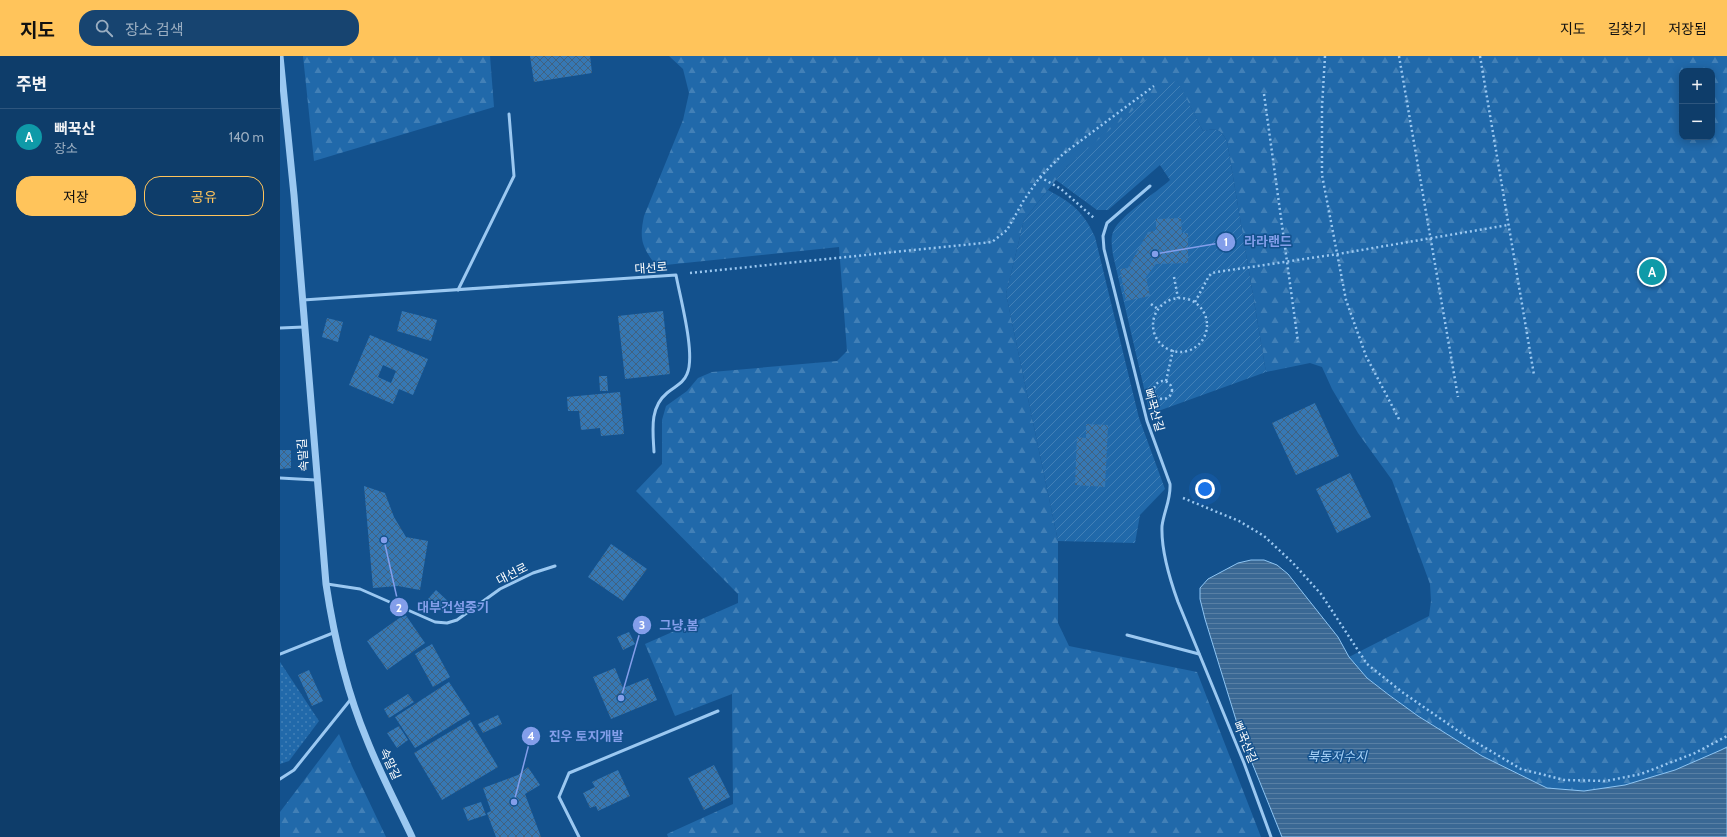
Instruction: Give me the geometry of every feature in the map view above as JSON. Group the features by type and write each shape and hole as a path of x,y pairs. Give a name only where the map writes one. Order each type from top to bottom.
{"street":[{"name":"속말길","path":"280,56 294,194 316,480 326,584 333,633 366,740 412,837"}],"lane":[{"path":"458,290 514,176 509,114"},
{"path":"1106,229 1107,223 1150,186"},
{"name":"뻐꾹산길","path":"1106,229 1103,236 1104,249 1147,421 1170,484 1171,494 1162,527 1170,580 1244,763 1271,837"},
{"name":"대선로","path":"303,300 676,275 689,346 690,363 688,374 682,383 660,400 655,409 653,425 654,452"},
{"path":"280,328 305,327"},
{"path":"280,478 316,480"},
{"name":"대선로","path":"326,584 360,589 435,622 447,623 457,620 500,589 533,573 555,566"},
{"path":"280,654 333,633"},
{"path":"1127,635 1199,654"},
{"path":"280,779 294,770 352,698"},
{"path":"579,837 559,797 569,773 718,711"}],"path":[{"path":"1325,56 1322,107 1322,175 1346,300 1366,356 1400,421"},
{"path":"1399,56 1458,397"},
{"path":"1480,56 1534,375"},
{"path":"676,275 992,242 1007,230 1024,200 1040,177 1063,154 1154,86"},
{"path":"1264,94 1298,342"},
{"path":"1040,177 1061,189 1106,229"},
{"path":"1195,302 1212,273 1338,254 1508,225"},
{"path":"1174,277 1178,298"},
{"path":"1178,298 1195,302 1201,307 1206,315 1207,323 1203,339 1197,346 1190,350 1173,350 1165,346 1158,340 1154,331 1154,322 1158,309 1169,300 1178,298"},
{"path":"1151,304 1158,309"},
{"path":"1166,381 1173,350"},
{"path":"1159,381 1166,381 1171,387 1171,393 1167,398 1162,399 1154,394 1154,384 1159,381"},
{"path":"1171,494 1239,521 1264,536 1293,563 1321,594 1367,664 1402,692 1468,737 1521,769 1564,780 1606,781 1641,774 1695,753 1727,736"}],"green space":[{"path":"303,56 490,56 494,107 314,161"},
{"path":"669,56 1727,56 1727,747 1675,770 1625,785 1584,791 1547,788 1482,756 1418,716 1367,678 1349,657 1429,616 1431,601 1430,584 1392,480 1358,433 1332,389 1322,367 1310,363 1266,372 1227,141 1218,130 1203,131 1177,81 1067,166 1024,220 1006,294 1058,541 1058,623 1069,646 1197,672 1261,837 668,837 667,834 733,804 732,694 675,716 645,644 738,603 738,594 636,491 662,464 662,420 666,406 687,391 698,378 712,372 837,361 847,351 839,247 656,266 648,253 642,237 644,216 683,120 689,93 683,69"},
{"path":"1177,80 1203,131 1218,130 1227,141 1266,372 1150,414 1113,255 1112,239 1114,230 1123,218 1170,180 1160,165 1108,210 1097,210 1056,180 1067,166 1144,101"},
{"path":"1048,190 1064,199 1081,214 1091,228 1095,237 1139,418 1165,489 1140,515 1135,543 1058,541 1006,294 1024,220"},
{"path":"280,662 319,721 289,761 280,764"},
{"path":"339,734 352,766 386,837 280,837 280,812"}],"water":[{"name":"북동저수지","path":"1251,560 1264,560 1277,565 1288,574 1338,637 1349,657 1367,678 1389,695 1418,716 1482,756 1547,788 1584,791 1625,785 1675,770 1727,747 1727,837 1282,837 1240,733 1200,599 1200,588 1208,579 1238,563"}],"building":[{"path":"530,56 590,56 592,73 534,82"},
{"path":"1181,218 1182,233 1188,233 1188,263 1156,264 1146,277 1150,296 1126,301 1120,269 1128,268 1148,232 1156,231 1156,219"},
{"path":"402,311 437,320 431,341 397,331"},
{"path":"663,311 670,374 625,379 618,316"},
{"path":"327,318 343,322 338,342 322,337"},
{"path":"370,335 428,359 413,395 399,389 393,404 349,385","holes":["383,365 396,371 391,383 378,377"]},
{"path":"599,376 607,376 608,391 600,391"},
{"path":"620,392 624,434 601,436 600,428 581,430 579,411 568,411 567,397"},
{"path":"1315,403 1339,456 1296,475 1272,423"},
{"path":"1086,424 1108,425 1105,487 1075,485 1077,437 1086,438"},
{"path":"280,450 291,450 291,468 280,469"},
{"path":"1350,473 1371,517 1337,533 1316,489"},
{"path":"364,486 385,493 394,517 406,537 428,541 420,590 398,586 373,588"},
{"path":"611,544 647,569 623,601 588,577"},
{"path":"436,590 451,604 444,613 428,599"},
{"path":"405,614 425,643 387,670 367,641"},
{"path":"629,632 635,644 623,650 617,637"},
{"path":"432,644 450,677 433,687 415,654"},
{"path":"615,668 623,688 648,678 657,700 611,719 593,677"},
{"path":"309,670 323,701 312,706 298,675"},
{"path":"449,682 470,714 415,748 395,717"},
{"path":"408,694 414,702 389,718 384,709"},
{"path":"498,715 502,724 483,733 478,724"},
{"path":"470,720 498,767 442,800 414,753"},
{"path":"399,726 408,740 397,748 387,733"},
{"path":"714,765 730,797 704,810 688,778"},
{"path":"528,767 540,785 525,794 541,837 496,837 487,813 491,811 483,788 518,775"},
{"path":"618,770 630,796 598,811 596,806 590,808 583,793 595,787 592,782"},
{"path":"481,802 486,815 468,821 463,808"}],"place":[{"name":"라라랜드","path":"1155,254"},
{"name":"뻐꾹산","path":"1652,272"},
{"name":"대부건설중기","path":"384,540"},
{"name":"그냥,봄","path":"621,698"},
{"name":"진우 토지개발","path":"514,802"}]}
